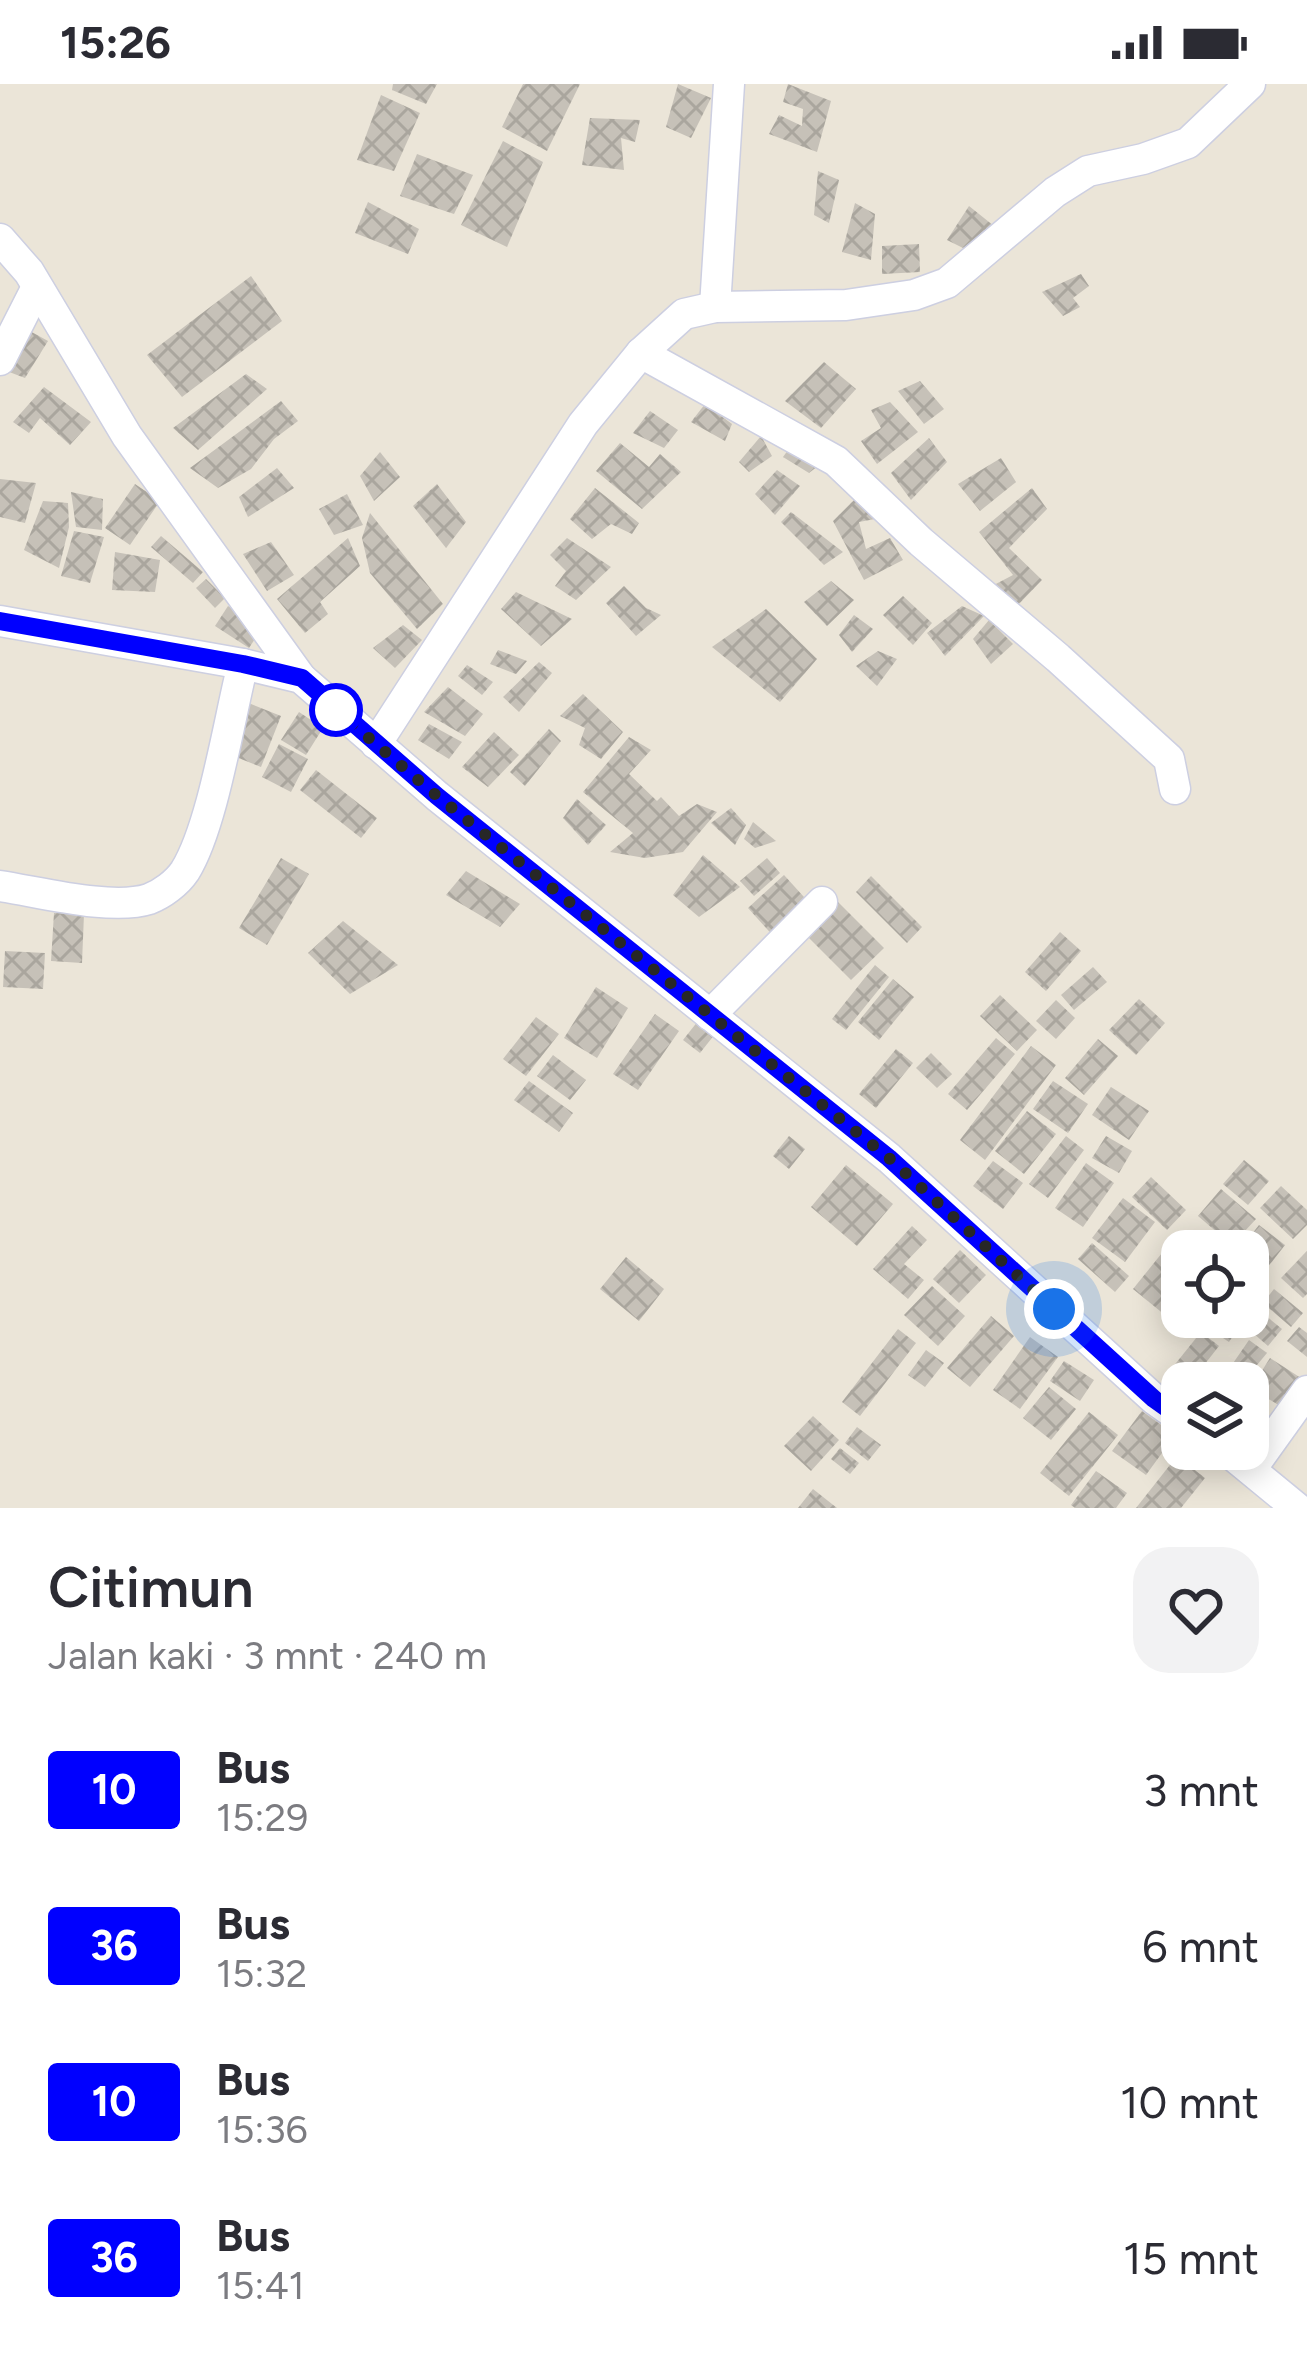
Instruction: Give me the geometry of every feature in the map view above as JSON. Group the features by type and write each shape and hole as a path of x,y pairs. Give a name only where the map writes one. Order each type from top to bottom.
{"street":[{"path":"715,307 729,84"},
{"path":"376,744 583,424 641,353 684,314 715,307 845,305 914,295 946,283 1055,192 1088,171 1188,143 1250,84"},
{"path":"0,239 37,286 128,436 302,678 376,744 889,1158 1161,1404"},
{"path":"0,360 37,286"},
{"path":"641,353 836,461 921,542 1169,759 1175,789"},
{"path":"0,621 302,678"},
{"path":"0,886 125,903 150,898 171,886 188,867 202,830 243,664"},
{"path":"710,1015 822,902"},
{"path":"1269,1444 1307,1391"},
{"path":"1254,1470 1298,1508"}],"building":[{"path":"393,84 437,84 426,104 392,90"},
{"path":"523,84 580,84 547,151 502,127"},
{"path":"678,84 711,98 691,138 666,127"},
{"path":"788,84 831,101 817,152 769,134 779,115 802,126 803,109 783,102"},
{"path":"381,95 420,113 394,171 357,160"},
{"path":"590,118 640,120 635,142 621,138 624,170 582,165"},
{"path":"503,141 543,162 507,247 461,225"},
{"path":"417,154 473,175 454,214 400,196"},
{"path":"818,171 839,180 829,223 814,215"},
{"path":"368,202 419,229 408,254 355,233"},
{"path":"855,203 875,214 871,260 842,252"},
{"path":"969,206 999,230 963,248 947,240"},
{"path":"919,244 920,272 882,274 882,246"},
{"path":"1081,274 1089,286 1073,298 1080,307 1063,316 1042,292"},
{"path":"251,276 282,321 182,397 147,355"},
{"path":"28,330 48,341 25,378 4,370"},
{"path":"824,362 856,389 821,428 785,401"},
{"path":"246,374 267,389 198,450 173,428"},
{"path":"920,381 944,409 924,424 898,391"},
{"path":"44,387 91,422 70,445 40,418 29,433 13,422"},
{"path":"281,401 298,421 274,439 251,469 218,488 190,468"},
{"path":"890,402 918,432 877,464 861,441 881,428 871,410"},
{"path":"705,404 732,424 725,441 691,422"},
{"path":"650,411 678,430 664,448 633,433"},
{"path":"761,436 772,456 749,472 739,462"},
{"path":"929,438 947,462 911,500 891,473"},
{"path":"620,443 649,467 660,454 681,472 642,509 596,471"},
{"path":"793,443 823,462 809,473 783,457"},
{"path":"380,452 400,477 374,501 360,476"},
{"path":"1001,458 1016,482 980,511 958,484"},
{"path":"277,468 294,488 248,517 239,497"},
{"path":"777,470 800,486 775,515 755,494"},
{"path":"0,479 36,483 25,523 0,517"},
{"path":"135,484 160,501 130,545 105,528"},
{"path":"437,484 466,522 446,548 413,506"},
{"path":"595,488 639,523 632,534 611,524 592,539 570,519"},
{"path":"1032,488 1047,509 1009,548 1042,580 1014,609 992,586 1013,575 979,532"},
{"path":"71,492 103,499 102,530 76,527"},
{"path":"347,494 363,525 334,535 319,509"},
{"path":"855,499 875,519 859,522 866,549 890,538 903,560 864,580 833,521"},
{"path":"43,501 68,503 69,527 59,568 24,550"},
{"path":"791,512 843,552 824,565 781,522"},
{"path":"370,513 443,604 417,629 370,573 362,538"},
{"path":"74,531 104,537 90,583 61,576"},
{"path":"161,536 203,572 193,583 151,547"},
{"path":"348,538 360,566 320,602 328,614 305,633 277,599"},
{"path":"567,538 611,567 576,600 555,586 566,571 550,555"},
{"path":"271,542 294,575 267,591 243,554"},
{"path":"115,552 160,560 155,592 112,590"},
{"path":"206,579 225,598 215,608 196,588"},
{"path":"831,581 854,600 827,626 804,602"},
{"path":"624,586 646,608 661,615 636,636 606,603"},
{"path":"516,592 572,619 541,646 501,609"},
{"path":"903,596 932,623 913,645 883,615"},
{"path":"228,606 262,628 249,648 215,626"},
{"path":"962,606 984,616 945,656 927,633"},
{"path":"766,609 817,659 780,702 712,647"},
{"path":"854,615 873,629 852,652 839,635"},
{"path":"989,620 1013,644 991,664 973,639"},
{"path":"403,625 422,640 395,668 373,648"},
{"path":"498,650 527,661 516,674 490,664"},
{"path":"878,651 897,659 877,686 856,666"},
{"path":"539,662 552,673 519,712 503,697"},
{"path":"467,665 493,682 482,695 458,676"},
{"path":"448,687 483,714 465,736 424,712"},
{"path":"583,694 623,732 601,759 579,745 585,728 560,716"},
{"path":"246,702 281,716 261,767 226,753"},
{"path":"299,712 323,728 306,755 281,740"},
{"path":"429,724 462,742 449,759 418,740"},
{"path":"549,729 561,741 525,786 510,772"},
{"path":"494,732 519,755 488,787 462,767"},
{"path":"629,737 651,750 629,774 657,801 661,797 679,816 697,804 717,812 683,852 645,858 610,852 633,833 583,792"},
{"path":"279,744 308,759 291,792 262,777"},
{"path":"316,770 377,818 361,838 300,790"},
{"path":"577,799 606,825 588,845 563,818"},
{"path":"731,808 746,825 735,845 711,823"},
{"path":"753,822 776,841 755,848 744,839"},
{"path":"703,855 740,887 699,917 673,895"},
{"path":"281,858 309,874 267,945 239,928"},
{"path":"767,858 780,873 754,896 740,881"},
{"path":"466,871 520,904 500,927 446,895"},
{"path":"784,875 813,907 776,939 748,908"},
{"path":"871,876 922,927 907,943 856,892"},
{"path":"838,902 884,948 851,980 805,934"},
{"path":"54,913 84,914 82,963 51,961"},
{"path":"343,921 398,965 350,994 308,953"},
{"path":"1060,932 1081,951 1046,991 1025,972"},
{"path":"5,951 45,953 43,989 3,987"},
{"path":"875,965 889,977 846,1030 832,1019"},
{"path":"1093,967 1107,982 1074,1010 1061,995"},
{"path":"893,979 914,997 879,1040 858,1022"},
{"path":"596,987 628,1008 597,1058 564,1038"},
{"path":"1000,995 1037,1030 1017,1051 980,1016"},
{"path":"1139,999 1165,1023 1136,1055 1109,1030"},
{"path":"1056,1000 1075,1018 1056,1039 1036,1021"},
{"path":"655,1014 679,1031 638,1090 613,1074"},
{"path":"702,1016 719,1029 700,1053 683,1040"},
{"path":"536,1017 559,1034 526,1076 503,1059"},
{"path":"996,1038 1015,1054 967,1110 948,1094"},
{"path":"1098,1039 1118,1056 1084,1095 1065,1078"},
{"path":"1031,1046 1056,1065 985,1160 960,1140"},
{"path":"896,1049 913,1063 876,1108 859,1094"},
{"path":"931,1053 952,1074 937,1088 916,1068"},
{"path":"553,1055 586,1080 570,1100 537,1076"},
{"path":"529,1081 573,1113 559,1132 514,1100"},
{"path":"1053,1081 1088,1104 1068,1133 1033,1109"},
{"path":"1111,1087 1149,1111 1129,1140 1092,1115"},
{"path":"1027,1111 1056,1134 1024,1174 995,1151"},
{"path":"789,1136 805,1149 789,1169 773,1156"},
{"path":"1066,1136 1084,1150 1048,1198 1029,1184"},
{"path":"1106,1136 1132,1151 1119,1173 1092,1158"},
{"path":"1244,1160 1269,1181 1248,1205 1223,1184"},
{"path":"993,1161 1023,1183 1003,1209 973,1186"},
{"path":"1086,1163 1114,1183 1083,1227 1055,1208"},
{"path":"846,1165 893,1204 857,1246 811,1207"},
{"path":"1151,1177 1186,1210 1167,1230 1132,1197"},
{"path":"1281,1186 1307,1210 1307,1225 1293,1239 1260,1208"},
{"path":"1221,1189 1256,1219 1246,1230 1214,1230 1198,1216"},
{"path":"1123,1198 1155,1222 1125,1262 1092,1238"},
{"path":"912,1226 927,1240 904,1264 924,1280 908,1299 873,1269"},
{"path":"1269,1233 1285,1245 1269,1265"},
{"path":"1092,1243 1129,1276 1115,1292 1078,1259"},
{"path":"960,1250 986,1275 959,1303 933,1279"},
{"path":"1307,1251 1307,1294 1303,1298 1281,1278"},
{"path":"1161,1254 1161,1312 1133,1289"},
{"path":"626,1257 664,1289 639,1321 600,1289"},
{"path":"932,1286 965,1316 938,1346 904,1315"},
{"path":"1274,1289 1303,1313 1291,1327 1269,1308"},
{"path":"991,1316 1014,1336 970,1387 947,1368"},
{"path":"1269,1318 1282,1329 1268,1346 1259,1338 1269,1338"},
{"path":"1299,1327 1307,1333 1307,1357 1287,1341"},
{"path":"898,1329 916,1343 860,1416 842,1402"},
{"path":"1030,1337 1058,1357 1020,1409 993,1390"},
{"path":"1196,1338 1209,1338 1219,1346 1206,1362 1177,1362"},
{"path":"1249,1340 1267,1353 1260,1362 1234,1362"},
{"path":"926,1350 944,1363 925,1387 908,1375"},
{"path":"1270,1358 1304,1380 1285,1409 1269,1399"},
{"path":"1064,1361 1094,1380 1080,1401 1050,1381"},
{"path":"1049,1387 1076,1409 1051,1440 1023,1418"},
{"path":"1142,1411 1161,1425 1161,1454 1146,1475 1112,1451"},
{"path":"1089,1412 1118,1435 1069,1496 1040,1473"},
{"path":"813,1416 839,1440 811,1471 784,1446"},
{"path":"857,1427 881,1445 868,1461 845,1443"},
{"path":"840,1448 859,1463 850,1474 831,1459"},
{"path":"1166,1470 1195,1470 1205,1478 1181,1508 1136,1508"},
{"path":"1096,1471 1127,1493 1116,1508 1075,1508 1071,1505"},
{"path":"813,1489 837,1508 798,1508"}],"bus line":[{"name":"10","path":"0,621 302,678 437,796 889,1158 1161,1404"}],"route":[{"path":"336,710 889,1158 1054,1309"}]}
